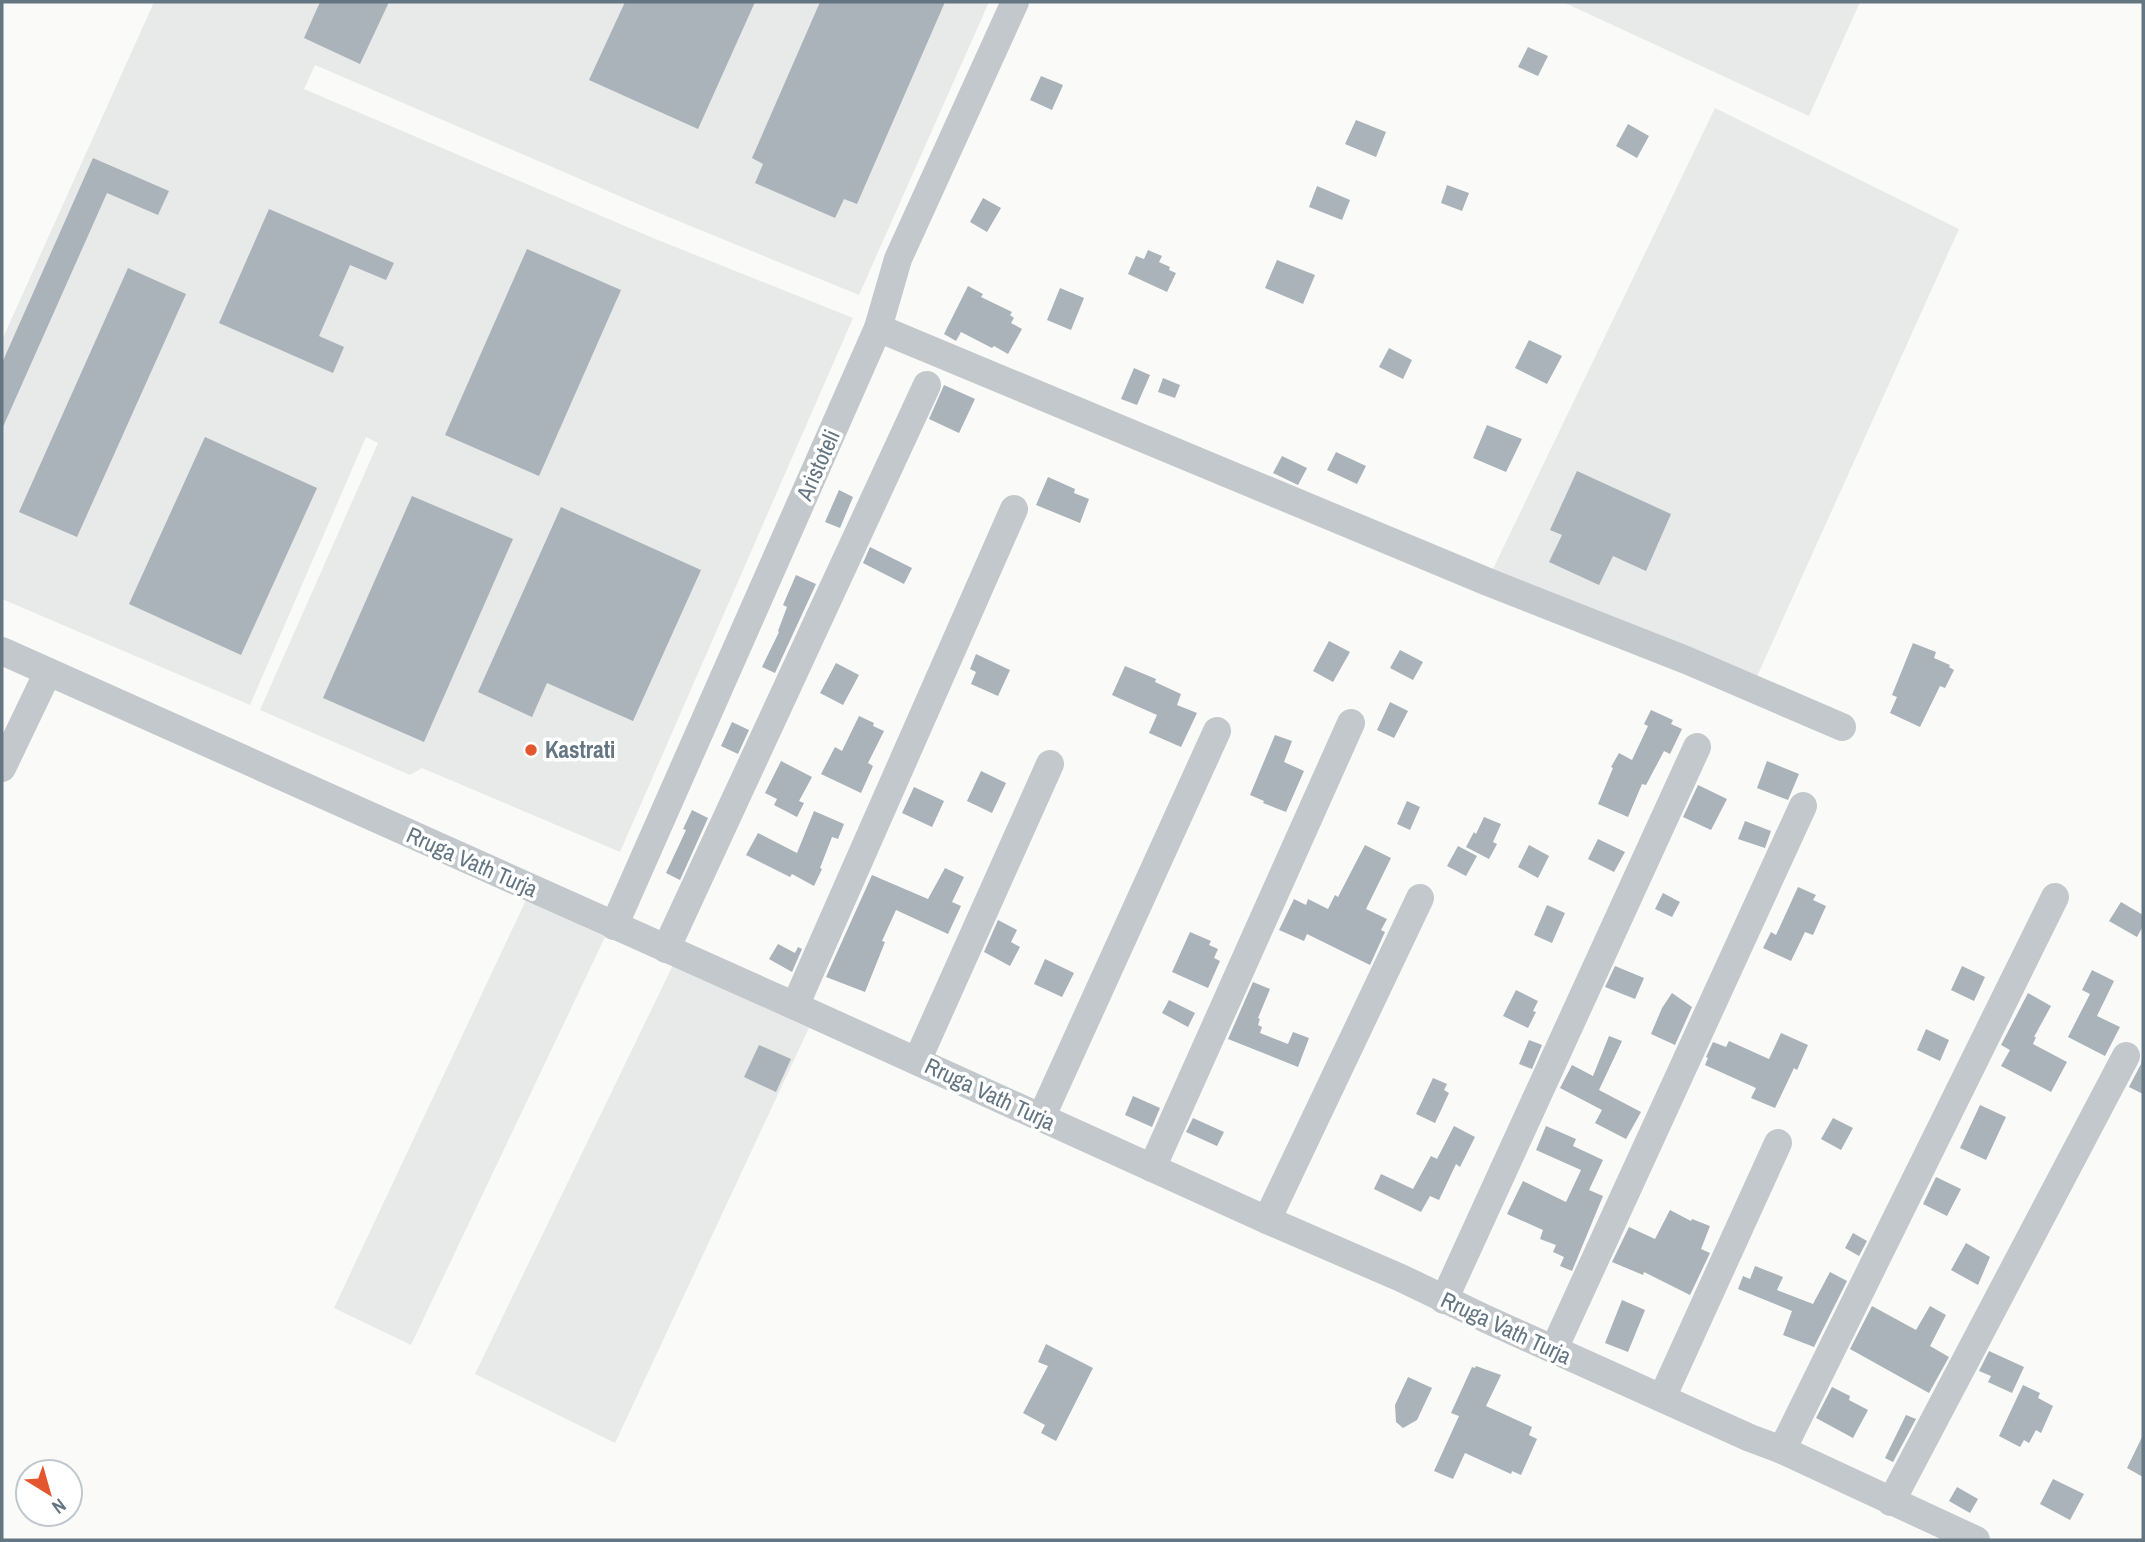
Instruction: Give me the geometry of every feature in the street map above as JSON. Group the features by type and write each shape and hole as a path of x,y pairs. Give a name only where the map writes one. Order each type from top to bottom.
{"street":[{"name":"Aristoteli","path":"614,926 878,328 898,259 1015,2"},
{"path":"878,328 1488,582 1686,660 1842,727"},
{"path":"666,949 927,385"},
{"path":"795,1006 1014,509"},
{"name":"Rruga Vath Turja","path":"2,651 1401,1278 1444,1300 1782,1450 1976,1540"},
{"path":"2,768 48,671"},
{"path":"1152,1168 1351,723"},
{"path":"1041,1118 1217,731"},
{"path":"1444,1300 1697,747"},
{"path":"918,1061 1049,764"},
{"path":"1554,1349 1803,806"},
{"path":"1782,1450 2054,897"},
{"path":"1267,1220 1420,898"},
{"path":"1891,1502 2126,1056"},
{"path":"1662,1398 1779,1143"}],"shaded area":[{"path":"154,2 989,2 859,295 654,211 315,65 304,89 653,238 853,318 620,852 422,768 410,775 260,710 378,443 366,437 250,705 2,599 2,340"},
{"path":"1563,2 1860,2 1809,116"},
{"path":"1715,108 1959,229 1754,683 1492,571"},
{"path":"526,900 605,937 411,1345 334,1308"},
{"path":"673,965 809,1028 615,1443 475,1374"}],"building":[{"path":"320,2 389,2 360,64 304,38"},
{"path":"625,2 755,2 698,129 589,80"},
{"path":"820,2 945,2 857,204 844,199 835,218 755,183 763,164 752,158"},
{"path":"1528,47 1548,56 1538,76 1518,67"},
{"path":"1041,76 1063,85 1052,110 1030,100"},
{"path":"1356,120 1386,132 1376,157 1345,144"},
{"path":"1628,124 1649,136 1637,158 1616,146"},
{"path":"93,158 169,191 158,215 107,193 2,429 2,363"},
{"path":"1447,185 1469,193 1462,211 1441,203"},
{"path":"1317,186 1350,200 1342,220 1309,207"},
{"path":"983,198 1001,208 987,232 970,222"},
{"path":"269,209 394,263 386,280 350,265 319,336 344,347 333,373 219,323"},
{"path":"527,249 621,290 539,476 445,435"},
{"path":"1148,250 1162,256 1159,262 1176,273 1167,292 1128,274 1136,256 1144,259"},
{"path":"1277,260 1315,275 1303,304 1265,288"},
{"path":"128,268 186,294 77,537 19,512"},
{"path":"968,286 983,294 981,297 1012,312 1010,315 1014,318 1011,323 1022,329 1008,354 961,332 956,341 944,334"},
{"path":"1060,288 1084,298 1071,330 1047,320"},
{"path":"1529,340 1562,356 1547,384 1515,368"},
{"path":"1389,348 1412,360 1403,379 1379,367"},
{"path":"1134,368 1150,375 1137,405 1121,399"},
{"path":"1163,378 1180,385 1175,398 1158,392"},
{"path":"944,385 975,399 959,433 929,419"},
{"path":"1487,425 1522,439 1506,472 1473,458"},
{"path":"205,437 317,488 241,655 129,604"},
{"path":"1336,452 1366,466 1357,484 1327,470"},
{"path":"1282,456 1307,468 1298,485 1273,473"},
{"path":"1577,471 1671,514 1646,571 1613,556 1599,585 1549,562 1562,535 1550,530"},
{"path":"1048,477 1075,489 1074,493 1089,499 1080,523 1036,505"},
{"path":"839,490 853,497 840,528 825,522"},
{"path":"412,496 513,539 424,742 323,698"},
{"path":"561,507 701,570 633,721 547,683 532,717 478,692"},
{"path":"870,547 912,568 904,584 863,563"},
{"path":"796,575 816,584 775,673 762,667 779,632 787,607 783,605"},
{"path":"1329,641 1350,652 1333,682 1313,671"},
{"path":"1913,643 1936,652 1934,658 1950,665 1954,670 1945,688 1940,686 1920,727 1890,713 1897,697 1892,695"},
{"path":"1400,650 1423,662 1413,680 1390,668"},
{"path":"976,654 1010,670 998,696 971,684 976,672 970,669"},
{"path":"836,663 859,675 843,705 820,693"},
{"path":"1125,666 1156,679 1155,682 1181,694 1177,705 1197,713 1181,747 1149,733 1157,715 1112,695"},
{"path":"1390,702 1408,711 1394,738 1377,730"},
{"path":"1651,710 1673,720 1671,724 1682,729 1670,754 1664,751 1646,785 1642,784 1628,817 1598,804 1619,753 1632,760 1648,726 1644,724"},
{"path":"859,716 884,731 868,763 873,766 861,793 821,774 835,747 842,751"},
{"path":"732,722 749,730 738,754 721,746"},
{"path":"1275,735 1292,741 1284,762 1304,771 1286,812 1250,795"},
{"path":"781,761 812,777 799,801 804,803 797,817 774,805 777,799 765,793"},
{"path":"1767,761 1799,774 1788,800 1757,788"},
{"path":"981,771 1006,783 992,813 967,801"},
{"path":"1698,785 1727,799 1711,830 1683,817"},
{"path":"914,787 944,801 932,827 902,813"},
{"path":"1407,801 1420,807 1410,830 1397,824"},
{"path":"692,810 708,818 680,880 666,873"},
{"path":"814,811 844,824 838,839 832,837 814,886 746,855 758,833 797,853"},
{"path":"1484,817 1501,824 1493,842 1497,844 1489,859 1466,847"},
{"path":"1745,821 1771,831 1765,848 1738,839"},
{"path":"1598,839 1625,852 1614,872 1588,859"},
{"path":"1365,845 1391,858 1366,909 1387,919 1381,930 1385,932 1370,965 1307,934 1304,941 1279,930 1294,899 1306,905 1308,899 1328,909 1335,895 1338,897"},
{"path":"1529,845 1549,856 1538,878 1518,867"},
{"path":"1458,846 1477,856 1466,876 1447,866"},
{"path":"945,868 964,877 952,902 961,906 948,934 896,910 882,941 885,942 865,992 826,977 872,875 928,899"},
{"path":"1798,887 1816,895 1813,900 1826,906 1813,935 1805,932 1791,961 1763,948 1771,932 1776,935"},
{"path":"1663,893 1680,902 1672,917 1655,909"},
{"path":"2121,902 2143,915 2143,926 2137,937 2109,921"},
{"path":"1547,905 1565,913 1552,943 1534,935"},
{"path":"998,920 1017,930 1011,942 1020,947 1010,966 984,952"},
{"path":"1190,932 1211,941 1209,945 1218,949 1214,958 1220,961 1208,988 1172,972"},
{"path":"778,944 795,953 798,947 802,949 792,972 769,959"},
{"path":"1045,959 1074,973 1062,997 1034,984"},
{"path":"1615,966 1644,978 1635,999 1605,987"},
{"path":"1962,966 1985,977 1974,1001 1951,990"},
{"path":"2092,970 2114,981 2097,1016 2120,1027 2105,1056 2068,1037 2090,994 2082,990"},
{"path":"1253,982 1270,989 1258,1018 1258,1025 1262,1027 1260,1033 1288,1044 1293,1032 1309,1038 1298,1067 1228,1039"},
{"path":"1516,990 1538,1001 1528,1028 1503,1016"},
{"path":"1672,993 1692,1007 1675,1045 1651,1034"},
{"path":"2028,993 2051,1006 2033,1044 2067,1062 2051,1092 2001,1066 2010,1050 2001,1045"},
{"path":"1169,1000 1195,1013 1188,1027 1162,1013"},
{"path":"1926,1029 1949,1040 1940,1061 1917,1050"},
{"path":"1781,1033 1808,1045 1775,1108 1751,1098 1756,1088 1705,1065 1713,1042 1726,1047 1729,1041 1769,1059"},
{"path":"1609,1036 1622,1041 1599,1090 1641,1112 1626,1139 1595,1123 1602,1110 1560,1088 1572,1065 1593,1076"},
{"path":"1529,1040 1542,1045 1532,1069 1519,1064"},
{"path":"759,1045 791,1059 776,1092 744,1077"},
{"path":"2143,1052 2143,1094 2129,1087 2141,1064"},
{"path":"1433,1078 1447,1084 1444,1090 1449,1093 1435,1123 1416,1114"},
{"path":"1133,1096 1160,1108 1152,1127 1125,1115"},
{"path":"1980,1105 2006,1117 1986,1160 1960,1148"},
{"path":"1193,1118 1224,1132 1217,1146 1186,1132"},
{"path":"1833,1118 1853,1128 1841,1150 1821,1139"},
{"path":"1454,1126 1475,1137 1460,1167 1456,1164 1439,1200 1430,1196 1421,1212 1374,1189 1381,1174 1413,1189 1431,1156 1437,1159"},
{"path":"1546,1126 1576,1139 1573,1146 1603,1160 1589,1190 1603,1196 1572,1271 1560,1266 1564,1257 1553,1252 1556,1245 1540,1239 1543,1230 1507,1214 1523,1181 1566,1202 1581,1170 1536,1150"},
{"path":"1936,1177 1961,1189 1947,1216 1923,1204"},
{"path":"1670,1210 1691,1221 1692,1219 1710,1226 1701,1249 1710,1253 1690,1295 1644,1272 1643,1275 1612,1262 1629,1227 1655,1239"},
{"path":"1853,1233 1867,1241 1859,1256 1845,1248"},
{"path":"1966,1243 1990,1257 1978,1285 1951,1270"},
{"path":"1755,1266 1783,1277 1777,1290 1813,1304 1830,1272 1847,1281 1814,1347 1783,1335 1792,1311 1738,1289 1743,1276 1750,1279"},
{"path":"1622,1300 1645,1310 1628,1352 1605,1343"},
{"path":"1872,1306 1916,1330 1930,1306 1946,1315 1930,1346 1949,1357 1929,1393 1850,1349"},
{"path":"1046,1344 1093,1368 1056,1441 1041,1433 1045,1425 1023,1413 1048,1366 1038,1362"},
{"path":"1989,1351 2024,1367 2012,1393 1988,1382 1991,1376 1979,1371"},
{"path":"1472,1367 1501,1375 1486,1406 1532,1427 1529,1435 1537,1439 1521,1475 1512,1471 1511,1474 1465,1453 1453,1479 1434,1471 1459,1416 1451,1413"},
{"path":"1408,1377 1432,1388 1417,1420 1403,1428 1396,1422 1395,1405"},
{"path":"2023,1385 2040,1393 2038,1398 2053,1406 2041,1433 2036,1430 2029,1443 2024,1440 2020,1447 1999,1436"},
{"path":"1832,1387 1850,1396 1849,1400 1868,1410 1853,1438 1816,1418"},
{"path":"1906,1415 1916,1419 1893,1462 1885,1458"},
{"path":"2143,1435 2143,1477 2127,1468"},
{"path":"2053,1479 2084,1494 2070,1520 2040,1504"},
{"path":"1957,1487 1978,1499 1970,1513 1949,1501"}],"place":[{"name":"Kastrati","path":"531,750"}]}
